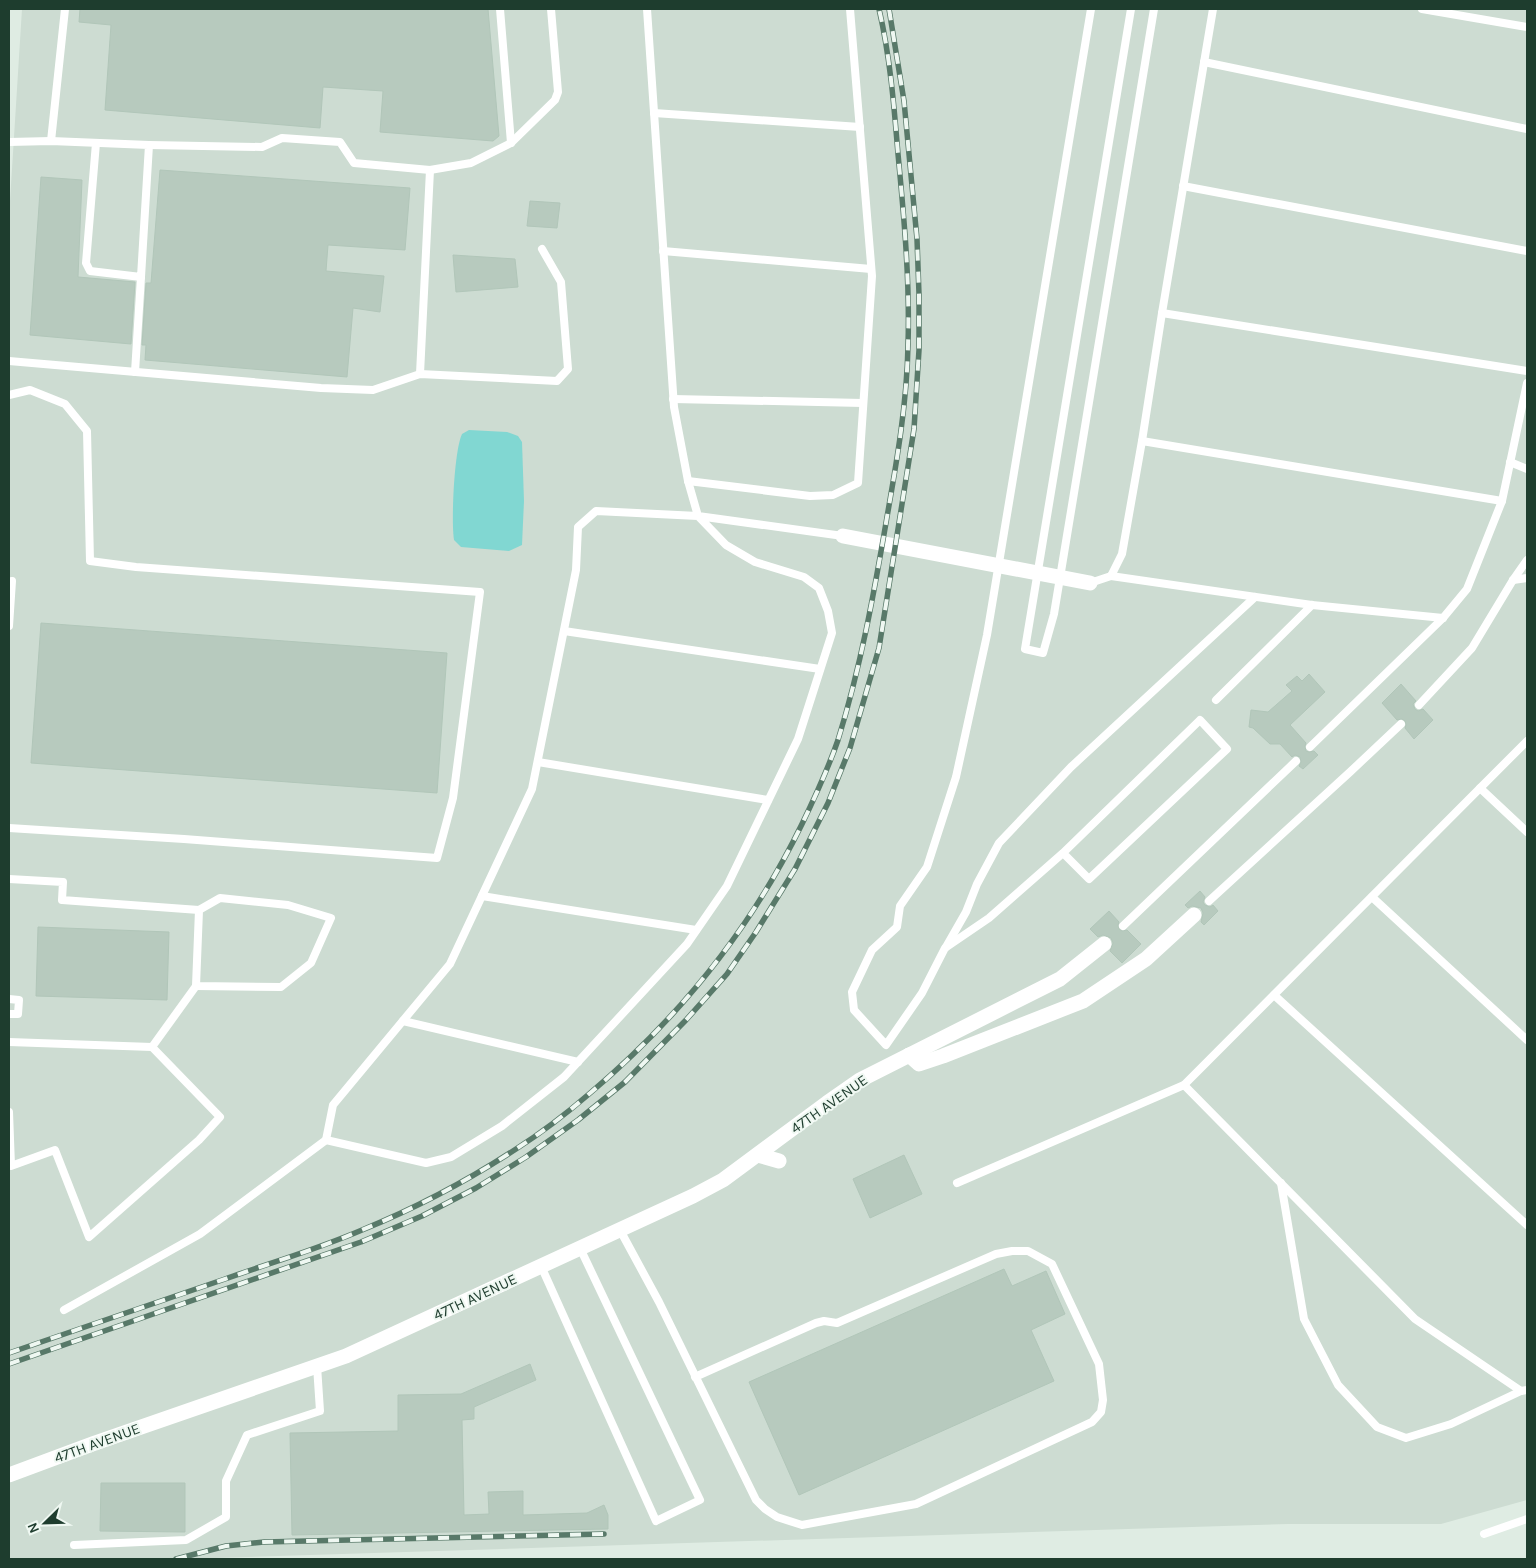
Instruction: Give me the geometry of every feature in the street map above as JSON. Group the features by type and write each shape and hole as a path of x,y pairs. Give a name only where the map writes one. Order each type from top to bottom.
{"street":[{"path":"843,536 1090,583"},
{"path":"909,1055 919,1064 1083,1001 1146,959 1194,915"},
{"name":"47TH AVENUE","path":"9,1475 95,1443 346,1356 620,1230 723,1180 827,1102 860,1080 1060,979 1104,944"},
{"path":"758,1154 779,1161"}],"lane":[{"path":"51,142 65,9"},
{"path":"500,9 511,143"},
{"path":"9,142 262,147 282,138 340,142 354,163 430,170 471,163 511,143 555,100 558,92 551,9"},
{"path":"326,1140 426,1163 451,1157 502,1126 564,1078 687,944 727,886 798,739 832,633 828,611 819,588 804,577 755,562 733,550 698,516 688,481 673,399 647,9"},
{"path":"688,481 810,496 833,495 858,483 872,276 850,9"},
{"path":"894,1062 886,1045 854,1010 852,992 872,950 897,927 900,906 927,867 956,777 987,635 1091,9"},
{"path":"1131,9 1025,648 1043,653 1054,614 1154,9"},
{"path":"1111,576 1122,554 1213,9"},
{"path":"1422,9 1527,27"},
{"path":"1204,62 1527,129"},
{"path":"654,113 860,127"},
{"path":"96,143 86,263 90,272 141,277"},
{"path":"135,372 149,145"},
{"path":"420,374 430,170"},
{"path":"1183,186 1527,251"},
{"path":"9,361 322,388 373,390 420,374 557,381 568,369 561,282 542,249"},
{"path":"663,251 871,269"},
{"path":"1162,313 1527,371"},
{"path":"1310,747 1443,618 1467,589 1502,501 1527,383"},
{"path":"9,395 30,390 65,404 87,431 90,561 136,567 480,592 453,798 437,858 9,828"},
{"path":"673,399 863,403"},
{"path":"1142,441 1502,501"},
{"path":"1510,462 1527,469"},
{"path":"64,1310 200,1234 326,1140 334,1105 450,964 532,789 576,570 578,527 596,511 698,516 843,536"},
{"path":"1420,705 1472,648 1527,560"},
{"path":"1090,583 1111,576 1312,605 1443,618"},
{"path":"1513,580 1527,578"},
{"path":"9,626 12,581"},
{"path":"886,1045 922,993 966,912 977,884 999,843 1071,767 1255,596"},
{"path":"1216,700 1312,605"},
{"path":"564,631 820,669"},
{"path":"945,948 989,918 1063,852 1200,720 1227,749 1089,879 1063,852"},
{"path":"1209,901 1401,724"},
{"path":"957,1182 1184,1085 1527,741"},
{"path":"1123,926 1296,761"},
{"path":"538,762 768,800"},
{"path":"1480,788 1527,832"},
{"path":"9,879 62,882 62,900 199,910 220,898 288,905 331,918 311,963 281,988 196,986"},
{"path":"482,896 696,930"},
{"path":"1372,897 1527,1040"},
{"path":"152,1047 196,986 199,910"},
{"path":"1274,995 1527,1225"},
{"path":"9,999 19,1000 18,1014 9,1014"},
{"path":"403,1021 578,1062"},
{"path":"9,1042 152,1047 220,1118 199,1140 89,1237 55,1150 10,1166 9,1112"},
{"path":"1184,1085 1414,1319 1524,1391"},
{"path":"1281,1183 1304,1319 1338,1385 1377,1427 1406,1438 1451,1424 1524,1391"},
{"path":"620,1230 696,1377 756,1500 777,1517 802,1526 916,1504 1092,1422 1101,1412 1103,1400 1099,1364 1052,1264 1028,1251 1012,1250 996,1254 837,1323 816,1322 696,1377"},
{"path":"542,1266 656,1521 700,1500 580,1248"},
{"path":"74,1545 186,1540 226,1518 226,1481 247,1435 320,1411 317,1366"},
{"path":"1484,1534 1527,1519"}],"shaded area":[{"path":"22,9 1527,9 1527,1500 1441,1524 1288,1524 183,1559 9,1559 9,217"}],"water":[{"path":"469,430 507,432 518,436 522,442 524,501 522,545 509,551 461,547 454,540 453,503 457,455 462,434"}],"building":[{"path":"80,9 488,9 499,136 493,141 380,132 383,91 323,87 320,128 105,110 111,25 79,22"},
{"path":"160,170 410,188 405,250 328,245 326,271 384,276 380,312 353,308 347,377 145,360 146,345 142,345 146,283 151,283"},
{"path":"41,177 82,180 78,277 135,282 131,344 30,335"},
{"path":"530,201 560,203 557,228 527,226"},
{"path":"453,255 515,259 518,287 456,292"},
{"path":"41,623 447,653 437,793 31,763"},
{"path":"1309,674 1325,692 1290,725 1306,743 1306,751 1314,751 1318,755 1303,769 1299,766 1301,762 1300,757 1295,755 1292,757 1280,744 1270,744 1253,728 1249,727 1251,710 1268,712 1292,691 1286,685 1297,676 1302,681"},
{"path":"1401,684 1416,701 1413,704 1415,709 1418,711 1423,709 1433,720 1414,739 1405,728 1405,721 1402,719 1397,720 1382,703"},
{"path":"1200,891 1205,897 1203,902 1205,905 1210,907 1213,905 1218,911 1204,925 1201,922 1203,913 1201,908 1192,906 1188,908 1185,905"},
{"path":"1109,911 1119,922 1119,929 1122,931 1127,930 1141,944 1122,963 1110,951 1113,943 1111,938 1103,935 1098,937 1090,929"},
{"path":"38,927 169,932 167,1000 36,996"},
{"path":"904,1155 922,1194 870,1218 853,1179"},
{"path":"1004,1269 1012,1286 1046,1271 1065,1314 1031,1330 1054,1381 799,1495 749,1382"},
{"path":"530,1364 536,1380 474,1407 474,1419 462,1420 464,1515 489,1514 488,1492 523,1491 523,1515 587,1513 604,1505 608,1515 608,1529 292,1535 290,1433 398,1431 398,1395 461,1394"},
{"path":"101,1483 185,1483 185,1532 100,1531"}],"railway":[{"path":"9,1353 345,1237 422,1203 479,1172 553,1123 622,1065 653,1035 710,970 760,900 802,824 838,740 854,685 866,629 901,431 907,367 907,273 893,99 889,63 879,9"},
{"path":"9,1364 361,1242 422,1216 476,1188 526,1157 578,1120 625,1082 686,1020 727,974 756,932 795,869 828,803 850,748 879,648 914,429 919,350 917,239 904,101 889,9"},
{"path":"176,1559 226,1546 264,1542 604,1534"}]}
